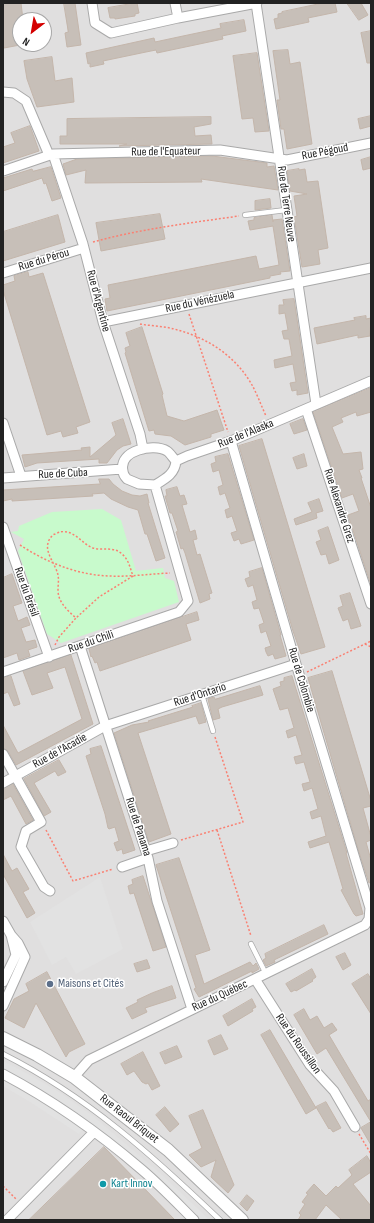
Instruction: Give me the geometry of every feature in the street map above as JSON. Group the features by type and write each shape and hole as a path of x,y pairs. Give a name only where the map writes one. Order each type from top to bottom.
{"street":[{"path":"92,3 95,23 111,33 256,3"},
{"path":"175,3 178,18"},
{"name":"Rue de Terre Neuve","path":"256,3 316,404"},
{"name":"Rue d'Argentine","path":"3,92 14,93 26,101 51,155 84,246 104,322 140,434 143,449"},
{"name":"Rue Pégoud","path":"279,158 287,160 371,143"},
{"name":"Rue de l'Equateur","path":"3,171 51,155 220,150 279,158"},
{"name":"Rue du Pérou","path":"3,272 84,246"},
{"name":"Rue du Vénézuela","path":"104,322 371,268"},
{"name":"Rue de l'Alaska","path":"176,461 186,456 231,441 371,381"},
{"name":"Rue Alexandre Grez","path":"306,409 371,604"},
{"path":"3,423 21,476"},
{"name":"Rue de Colombie","path":"231,441 296,664 370,908 369,919"},
{"path":"151,447 168,451 176,461 175,468 167,478 155,485 139,484 127,479 122,469 124,460 134,451 143,449 151,447"},
{"name":"Rue de Cuba","path":"3,478 122,469"},
{"path":"155,485 180,572"},
{"name":"Rue du Brésil","path":"4,531 49,656"},
{"name":"Rue du Chili","path":"3,672 179,612 188,601 180,572"},
{"name":"Rue de Panama","path":"80,646 147,854 157,901 192,1009"},
{"name":"Rue d'Ontario","path":"105,726 296,664"},
{"name":"Rue de l'Acadie","path":"3,784 105,726"},
{"path":"3,754 41,822 26,831 21,847 44,887 50,891"},
{"path":"122,867 173,843"},
{"name":"Rue du Québec","path":"74,1077 88,1060 365,925 369,919"},
{"path":"3,921 10,935 16,955 3,982"},
{"path":"3,1006 25,957 18,942 10,935"},
{"name":"Rue du Roussillon","path":"255,979 310,1065 334,1091 355,1127"},
{"name":"Rue Raoul Briquet","path":"3,1038 37,1055 74,1077 168,1150 242,1220"},
{"path":"3,1074 53,1103 94,1132 142,1170 194,1220"},
{"path":"7,1220 94,1132"}],"lane":[{"path":"245,215 286,210"},
{"path":"202,695 213,731"},
{"path":"251,944 266,974"},
{"path":"3,1054 45,1077 94,1109 157,1161 220,1220"}],"path":[{"path":"84,246 116,236 245,215"},
{"path":"185,305 231,441"},
{"path":"136,324 173,329 196,336 219,348 236,364 251,384 270,424"},
{"path":"4,531 38,556 55,565 82,572 107,576 133,576 180,572"},
{"path":"76,618 62,604 58,592 59,577 49,552 48,544 52,535 59,531 69,532 91,547 98,549 110,548 121,553 128,562 133,576"},
{"path":"49,656 59,637 76,618 99,597 133,576"},
{"path":"300,676 361,644 371,641"},
{"path":"365,644 371,647"},
{"path":"173,843 243,822 213,731"},
{"path":"41,822 73,880 122,867"},
{"path":"217,830 251,935 251,944"},
{"path":"355,1127 371,1154"},
{"path":"3,1186 22,1205"}],"shaded area":[{"path":"3,3 371,3 371,1220 3,1220"},
{"path":"100,877 123,949 76,974 66,957 52,965 30,922"},
{"path":"3,1061 59,1092 93,1116 160,1173 210,1220 182,1220 190,1211 88,1124 79,1134 3,1086"}],"green space":[{"path":"102,509 121,520 136,571 163,568 165,578 174,581 179,602 61,643 47,634 18,551 24,539 11,532 18,531 19,526 52,512"}],"building":[{"path":"3,3 21,3 22,12 12,12 12,46 4,48"},
{"path":"64,3 75,3 81,45 67,47 65,33 68,32"},
{"path":"137,3 139,13 135,14 135,16 115,19 110,18 108,8"},
{"path":"323,3 335,3 337,12 308,18 309,22 276,29 274,19 278,18 278,14"},
{"path":"347,3 361,3 368,15 359,20"},
{"path":"244,20 246,31 222,36 223,39 157,53 156,50 103,61 104,64 90,67 90,63 88,64 86,53 154,38 155,42 221,28 220,24"},
{"path":"371,31 371,63 367,63 361,33"},
{"path":"288,50 290,64 300,62 312,144 287,149 284,129 281,129 277,100 280,100 273,51"},
{"path":"257,53 269,131 255,132 253,118 242,119 233,56"},
{"path":"52,57 55,81 72,78 74,102 37,107 27,79 24,61"},
{"path":"371,116 371,126 360,129 358,119"},
{"path":"211,117 211,124 194,127 195,136 211,135 212,144 119,146 127,144 60,144 60,136 67,136 67,119"},
{"path":"30,126 39,151 3,163 3,147 15,143 11,133"},
{"path":"212,156 267,163 267,167 274,166 278,190 201,179 202,182 85,183 86,170 66,175 63,164 77,159"},
{"path":"371,157 371,168 363,170 361,160"},
{"path":"51,167 61,198 52,201 46,183 44,184 42,178 3,191 3,178 32,169 33,171"},
{"path":"305,169 307,182 318,181 328,248 318,250 320,264 302,267 294,217 297,216 294,196 307,194 290,191 287,171"},
{"path":"270,199 271,208 255,210 255,201"},
{"path":"160,214 165,239 101,251 96,223"},
{"path":"58,215 65,242 3,261 3,232"},
{"path":"272,215 273,222 273,220 282,219 290,271 280,272 281,274 270,276 270,278 107,311 105,299 110,298 108,285 256,256 259,269 279,265 273,226 250,230 248,221 254,220 254,218"},
{"path":"28,272 29,277 43,273 90,422 76,427 78,433 63,437 61,431 47,435 3,290 3,285 15,281 14,276"},
{"path":"294,299 308,393 297,395 297,390 292,391 290,383 296,382 293,364 275,368 274,360 292,356 289,339 284,339 282,331 288,330 285,313 279,314 279,305 284,305 283,300"},
{"path":"366,316 366,319 371,318 370,336 358,338 358,335 317,344 314,328 355,320 354,318"},
{"path":"142,327 163,394 167,416 184,421 217,410 224,430 211,434 211,437 185,445 171,436 155,434 154,430 149,431 125,353 125,348 130,346 126,333"},
{"path":"371,388 371,412 357,416 356,412 341,418 343,422 332,427 343,454 361,452 363,469 359,470 371,508 370,582 348,515 359,511 353,494 342,498 313,412"},
{"path":"123,419 131,444 123,446 117,450 107,463 99,463 99,459 37,463 25,467 22,455 82,450 81,448 90,447 90,457 116,435 112,423"},
{"path":"303,419 307,430 294,434 290,424"},
{"path":"262,439 325,647 301,654 239,446"},
{"path":"228,454 254,540 241,544 239,539 234,541 231,533 237,531 232,516 227,518 225,510 230,508 225,493 220,495 218,487 223,485 219,470 213,472 211,464 216,462 215,457"},
{"path":"304,454 307,466 297,469 293,458"},
{"path":"99,479 109,479 122,491 132,495 140,496 147,494 148,503 165,558 156,561 147,534 145,534 138,510 111,499 104,493 92,494 93,496 12,501 12,499 3,501 3,490 100,484"},
{"path":"177,487 180,496 184,495 187,504 182,505 190,532 195,530 197,539 193,540 197,555 200,554 212,593 209,594 210,599 200,603 185,553 183,548 181,549 176,532 178,531 172,513 170,513 165,496 167,496 166,490"},
{"path":"319,499 323,511 316,513 317,518 296,525 294,519 312,512 308,503"},
{"path":"328,527 339,560 329,564 326,554 321,555 316,542 321,540 318,531"},
{"path":"262,568 286,656 275,659 273,654 268,656 266,652 265,648 271,646 266,631 261,633 259,625 264,623 259,608 254,609 252,602 257,600 253,585 248,587 245,579 250,577 249,572"},
{"path":"12,574 22,603 13,606 18,621 27,617 30,625 21,628 26,642 35,640 37,647 28,650 30,656 19,660 17,653 3,658 3,578"},
{"path":"350,593 361,626 351,629 348,619 343,621 338,608 343,606 340,596"},
{"path":"197,612 199,620 186,624 191,640 100,671 97,662 95,663 92,656 91,657 89,649"},
{"path":"71,655 93,724 16,765 8,751 3,748 3,725 18,753 82,719 65,667 47,673 53,688 32,695 23,671"},
{"path":"332,671 371,801 371,806 363,808 371,837 371,840 366,842 371,860 371,882 369,883 308,678"},
{"path":"11,676 20,704 14,706 8,692 3,694 3,678"},
{"path":"292,676 347,853 363,914 356,916 341,890 343,889 329,842 310,848 308,842 326,836 321,816 312,819 310,812 318,809 312,788 304,791 302,784 310,782 304,762 296,764 294,757 302,755 296,735 288,738 286,731 294,728 288,708 280,710 273,689 281,686 280,682 284,681 284,678"},
{"path":"260,686 263,695 218,709 220,718 213,720 208,699 214,697 215,699"},
{"path":"201,703 206,722 199,724 196,716 138,733 171,834 149,842 114,733 132,725 149,722 148,721 193,707 192,706"},
{"path":"101,746 135,850 123,854 122,849 117,851 114,843 119,841 115,827 108,828 105,814 86,756 91,754 90,749"},
{"path":"59,760 66,772 58,776 55,771 34,783 51,812 44,816 24,779"},
{"path":"13,784 33,820 26,824 11,796 3,800 3,789"},
{"path":"3,854 12,871 17,868 29,889 23,892 35,913 27,918 3,874"},
{"path":"179,858 210,950 195,955 204,984 250,962 253,966 256,963 259,969 199,997 194,989 196,988 156,865"},
{"path":"143,876 166,947 153,951 134,893 130,894 128,886 133,884 132,880"},
{"path":"324,925 328,934 274,960 275,962 266,966 263,960 266,958 265,954"},
{"path":"345,953 351,965 343,970 336,957"},
{"path":"147,960 150,968 137,972 134,964"},
{"path":"312,969 316,977 312,980 313,981 296,991 291,992 286,984"},
{"path":"47,972 85,1044 69,1052 66,1057 36,1003 24,1028 5,1018 14,999 29,991 26,984"},
{"path":"368,974 371,979 371,1014 352,984"},
{"path":"172,986 176,998 145,1008 147,1012 132,1019 126,1008 138,1002 137,1000"},
{"path":"252,999 256,1007 252,1009 253,1011 228,1026 223,1016"},
{"path":"304,1009 310,1020 317,1016 324,1028 332,1023 337,1030 329,1035 368,1101 371,1099 371,1122 326,1048 317,1054 294,1015"},
{"path":"270,1030 316,1108 306,1114 261,1035"},
{"path":"221,1035 228,1049 214,1055 208,1041"},
{"path":"177,1046 182,1057 165,1064 160,1053"},
{"path":"143,1052 160,1086 152,1090 148,1083 146,1084 142,1082 134,1071 127,1075 121,1064"},
{"path":"326,1102 341,1128 333,1132 330,1128 329,1129 316,1107"},
{"path":"165,1107 179,1124 170,1132 156,1115"},
{"path":"203,1110 234,1185 228,1193 211,1177 216,1160 201,1167 189,1155 202,1148 189,1116"},
{"path":"371,1122 371,1145 361,1128"},
{"name":"Kart Innov","path":"104,1147 175,1220 29,1220"},
{"path":"367,1156 371,1163 371,1172 353,1184 371,1206 371,1220 342,1220 326,1205 315,1220 298,1220 301,1215 299,1213 305,1204 302,1202 308,1194 306,1193 314,1184 326,1196 336,1186 338,1188 352,1175 349,1170"},
{"path":"247,1195 254,1201 247,1211 240,1204"}],"place":[{"name":"Maisons et Cités","path":"50,984"},
{"name":"Kart Innov","path":"103,1184"}]}
